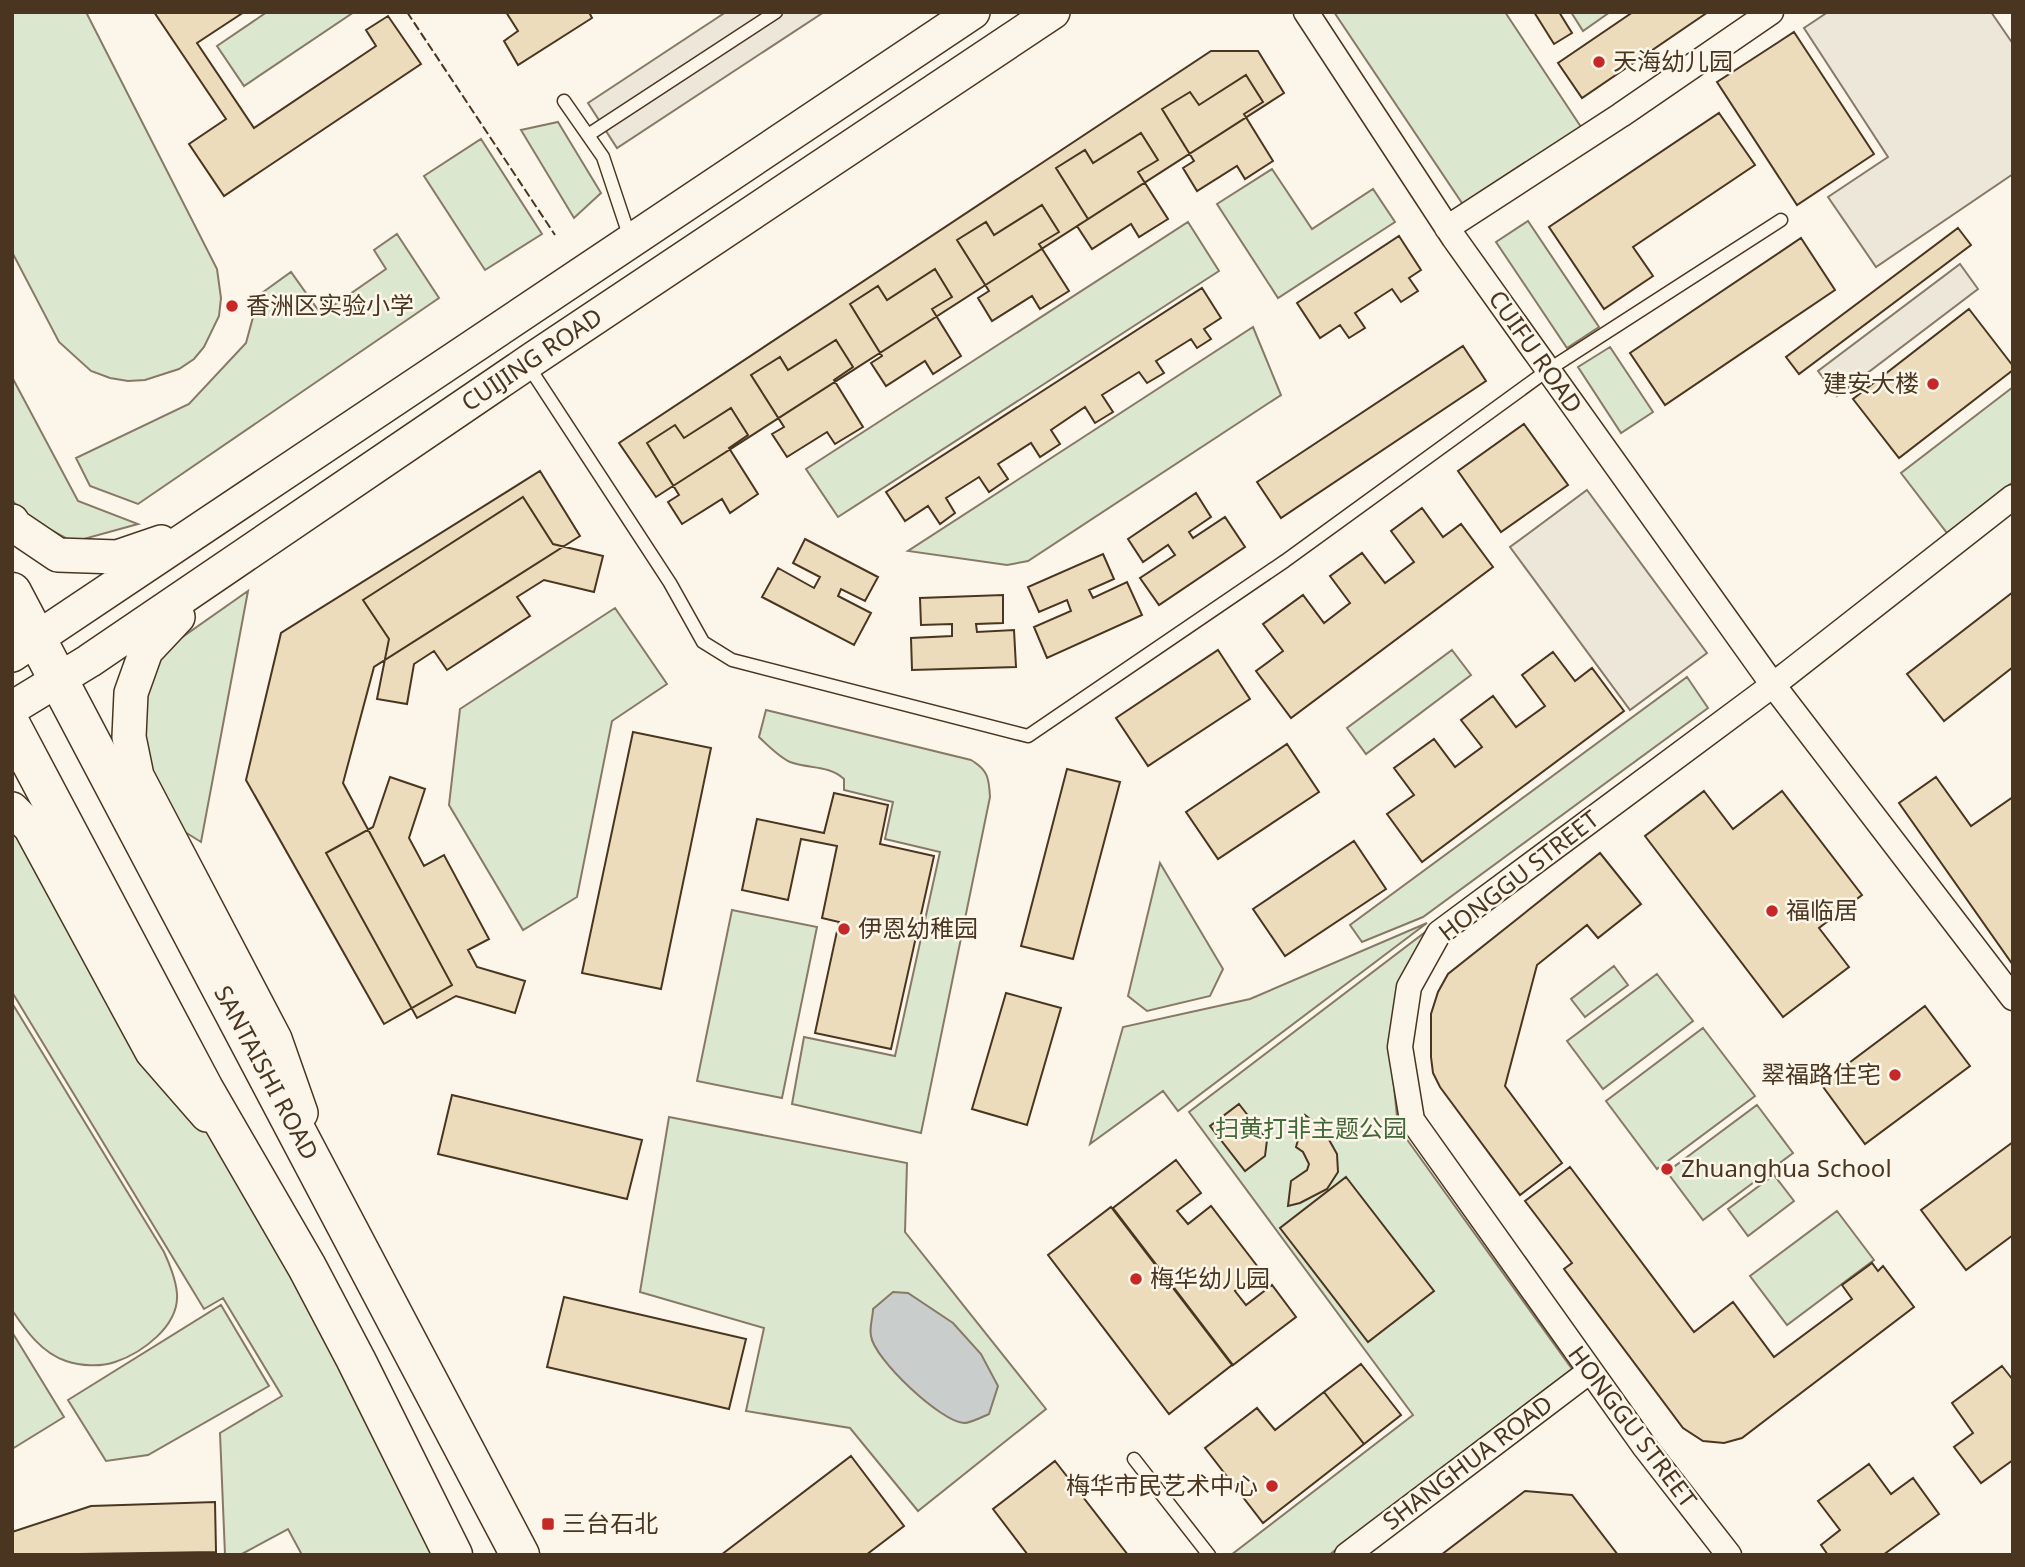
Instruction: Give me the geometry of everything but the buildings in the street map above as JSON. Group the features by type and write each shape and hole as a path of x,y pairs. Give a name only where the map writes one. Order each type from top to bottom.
{"main road":[{"name":"CUIJING ROAD","path":"24,647 973,12"},
{"name":"CUIJING ROAD","path":"12,708 216,576 527,363 1053,12"},
{"path":"12,522 58,555 117,557 204,528"},
{"path":"216,576 146,651 131,693 129,737 137,776 275,1039 330,1195"},
{"name":"SANTAISHI ROAD","path":"12,592 24,647 60,679 520,1555"},
{"path":"12,727 198,1077 307,1267 453,1555"},
{"path":"12,809 30,827 152,1052 245,1159"}],"street":[{"name":"CUIFU ROAD","path":"1306,12 1447,228 1773,685 2013,998"},
{"path":"1447,228 1621,115 1771,12"},
{"name":"HONGGU STREET","path":"1729,1555 1644,1446 1412,1120 1400,1047 1409,987 1439,933 1773,685 2013,497"},
{"name":"SHANGHUA ROAD","path":"1347,1555 1590,1371"}],"lane":[{"path":"588,135 776,12"},
{"path":"564,101 603,157 632,241"},
{"path":"527,363 670,583 703,642 732,660 1028,736 1285,561 1548,370 1781,220"},
{"path":"1134,1459 1209,1555"}],"green space":[{"path":"12,12 86,12 217,269 221,298 219,316 204,347 194,359 179,369 145,380 128,381 91,371 59,342 12,252"},
{"path":"267,12 354,12 244,86 217,46"},
{"path":"1334,12 1505,12 1581,127 1464,206"},
{"path":"1571,12 1610,12 1583,31"},
{"path":"558,122 601,193 574,218 521,130"},
{"path":"481,139 542,234 485,270 424,176"},
{"path":"1272,169 1312,229 1373,189 1395,222 1278,298 1217,204"},
{"path":"1528,221 1599,327 1567,348 1496,242"},
{"path":"1188,222 1219,271 838,517 806,469"},
{"path":"397,234 439,298 138,504 90,486 76,458 189,404 246,343 259,295 291,272 321,314 386,269 374,250"},
{"path":"1253,327 1281,395 1028,561 1007,565 908,551"},
{"path":"1610,347 1653,412 1621,433 1578,367"},
{"path":"12,377 78,501 138,524 73,542 21,514 12,499"},
{"path":"2013,387 2013,482 1947,533 1901,473"},
{"path":"248,591 201,842 177,827 150,771 144,738 146,692 164,650"},
{"path":"615,608 667,684 612,721 577,897 523,930 449,805 460,709"},
{"path":"1452,650 1471,675 1366,754 1347,728"},
{"path":"1687,677 1708,708 1423,917 1362,942 1350,925"},
{"path":"766,710 971,760 981,767 986,775 990,797 921,1133 792,1104 804,1037 895,1056 940,852 885,839 893,802 844,790 844,779 832,771 790,762 778,754 759,737"},
{"path":"12,810 245,1160 452,1555 302,1555 288,1529 240,1555 225,1555 220,1433 282,1396 223,1298 204,1309 12,992"},
{"path":"1160,863 1223,969 1210,996 1147,1011 1128,996"},
{"path":"732,910 817,927 782,1098 697,1081"},
{"path":"1427,923 1178,1111 1163,1091 1090,1144 1123,1027 1250,999"},
{"name":"扫黄打非主题公园","path":"1428,930 1391,1055 1398,1127 1572,1369 1329,1555 1231,1555 1413,1415 1189,1112"},
{"path":"1614,966 1628,985 1585,1017 1571,999"},
{"path":"1657,974 1693,1021 1603,1089 1567,1041"},
{"path":"12,1003 164,1252 174,1278 176,1306 165,1327 147,1345 115,1362 84,1365 49,1353 35,1340 12,1310"},
{"path":"1703,1028 1755,1096 1657,1169 1606,1101"},
{"path":"1757,1105 1793,1153 1703,1220 1667,1172"},
{"path":"669,1117 907,1163 905,1232 1046,1409 918,1511 850,1428 746,1411 764,1328 640,1292"},
{"path":"1774,1175 1794,1201 1748,1236 1728,1209"},
{"path":"1837,1211 1874,1260 1787,1325 1750,1276"},
{"path":"221,1305 269,1386 148,1455 106,1461 68,1400"},
{"path":"12,1332 64,1417 12,1449"}],"shaded area":[{"path":"726,12 824,12 617,148 588,103"},
{"path":"1828,12 1991,12 2013,44 2013,174 1876,267 1828,197 1888,157 1804,28"},
{"path":"1960,264 1978,289 1837,396 1818,371"},
{"path":"1587,490 1707,653 1630,710 1510,547"},
{"path":"893,1292 908,1293 953,1323 981,1354 998,1386 989,1414 967,1423 954,1420 910,1388 884,1359 875,1346 870,1330 873,1309"}],"fence":[{"path":"407,12 555,235"}],"place":[{"name":"天海幼儿园","path":"1599,62"},
{"name":"香洲区实验小学","path":"232,306"},
{"name":"建安大楼","path":"1933,384"},
{"name":"福临居","path":"1772,911"},
{"name":"伊恩幼稚园","path":"844,929"},
{"name":"翠福路住宅","path":"1895,1075"},
{"name":"Zhuanghua School","path":"1667,1169"},
{"name":"梅华幼儿园","path":"1136,1279"},
{"name":"梅华市民艺术中心","path":"1272,1486"},
{"name":"三台石北","path":"548,1524"}]}
